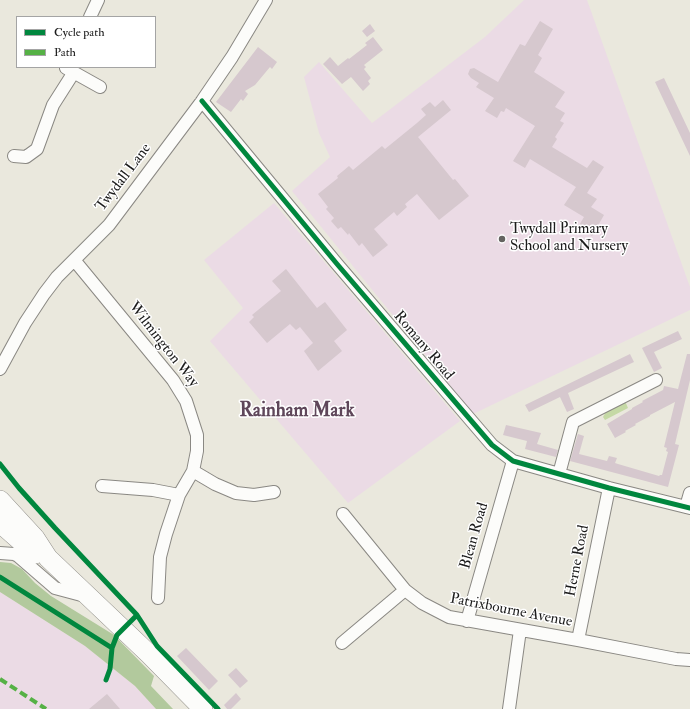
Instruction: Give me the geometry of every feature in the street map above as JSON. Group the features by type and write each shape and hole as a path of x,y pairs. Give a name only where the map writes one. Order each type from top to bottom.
{"main road":[{"path":"0,500 35,538 48,558 89,596 203,709"},
{"path":"0,523 36,556 48,558"}],"street":[{"path":"90,16 98,0"},
{"name":"Twydall Lane","path":"0,369 25,323 44,294 57,277 75,261 109,225 202,101 232,57 266,0"},
{"path":"14,156 26,157 37,149 68,69 100,87"},
{"name":"Romany Road","path":"202,101 482,435 492,445 513,461 608,488 688,508"},
{"name":"Wilmington Way","path":"75,261 173,380 186,401 197,435 197,451 193,471 179,495 160,557 158,598"},
{"path":"559,474 573,422 656,380"},
{"name":"Blean Road","path":"467,620 513,461"},
{"path":"193,471 215,484 236,493 254,495 274,492"},
{"path":"102,486 153,490 179,495"},
{"name":"Herne Road","path":"578,640 608,488"},
{"path":"688,508 690,493"},
{"name":"Patrixbourne Avenue","path":"344,514 405,590 422,603 449,617 676,659 690,660"},
{"path":"0,553 14,554 18,556 55,588 89,596"},
{"path":"342,643 405,590"},
{"path":"509,709 520,630"}],"shaded area":[{"name":"Twydall Primary School and Nursery","path":"524,0 587,0 690,287 690,310 473,414 292,191 330,157 319,133 304,77 319,62 372,123 485,37"},
{"path":"274,203 460,421 348,503 210,341 243,308 204,260"},
{"path":"0,592 85,646 135,686 156,709 0,709"}],"green space":[{"path":"625,401 628,408 605,420 603,417 607,410"},
{"path":"0,562 11,563 22,569 35,583 51,596 114,635 154,676 151,686 173,709 156,709 135,686 85,646 0,592"}],"building":[{"path":"540,21 553,29 538,55 542,58 534,72 565,92 555,107 565,113 560,121 564,123 555,137 557,139 552,147 587,168 593,160 604,167 587,193 597,199 591,207 604,215 592,236 578,227 584,217 564,205 576,187 530,159 525,168 513,161 535,126 506,108 504,112 501,111 497,118 485,111 494,98 476,87 479,83 468,74 470,69 474,68 498,82 520,44 525,46"},
{"path":"370,24 375,31 367,37 362,31"},
{"path":"373,37 383,50 364,65 366,67 364,69 371,78 368,81 370,84 363,91 351,77 342,84 323,64 330,57 338,66 367,45 365,43"},
{"path":"258,47 277,62 272,69 270,67 255,85 245,91 248,94 243,101 241,99 231,112 216,102"},
{"path":"664,78 690,133 690,156 655,82"},
{"path":"443,100 451,110 418,137 453,180 455,179 469,196 439,220 417,194 405,204 407,207 397,216 394,212 374,229 388,245 373,257 362,243 359,246 349,233 348,235 341,227 338,229 331,221 334,218 326,209 328,207 318,194 338,178 337,176 349,166 353,170 382,146 385,149 417,123 426,115 421,109 430,102 435,107"},
{"path":"286,269 317,308 325,302 347,330 334,341 342,351 318,371 304,351 313,343 300,327 296,330 290,324 267,343 249,322 254,317 252,315 281,291 272,281"},
{"path":"678,331 682,339 654,352 662,368 654,372 642,348"},
{"path":"630,354 634,362 568,393 574,409 567,412 560,397 529,412 525,405"},
{"path":"687,354 690,354 690,380 675,444 679,445 668,487 570,461 578,434 584,436 579,454 607,461 609,456 617,458 615,463 659,476 662,475 668,452 666,451 667,448 664,447 675,402 635,424 636,425 615,438 607,424 643,402 642,401 663,390 664,386 678,389"},
{"path":"506,425 541,433 537,444 558,450 556,457 525,449 527,441 503,435"},
{"path":"186,648 218,681 209,690 177,656"},
{"path":"236,668 248,681 240,688 228,675"},
{"path":"236,693 241,699 231,709 227,709 224,705"},
{"path":"107,694 120,709 89,709"}],"marked path":[{"path":"0,679 46,709"}],"cycle path":[{"path":"202,101 337,264 492,445 513,461 609,488 690,508"},
{"path":"0,464 19,488 55,528 137,615 157,646 218,709"},
{"path":"0,577 112,648"},
{"path":"106,680 110,669 112,648 117,635 137,615"}],"place":[{"name":"Twydall Primary School and Nursery","path":"502,239"}],"district":[{"name":"Rainham Mark","path":"297,412"}]}
